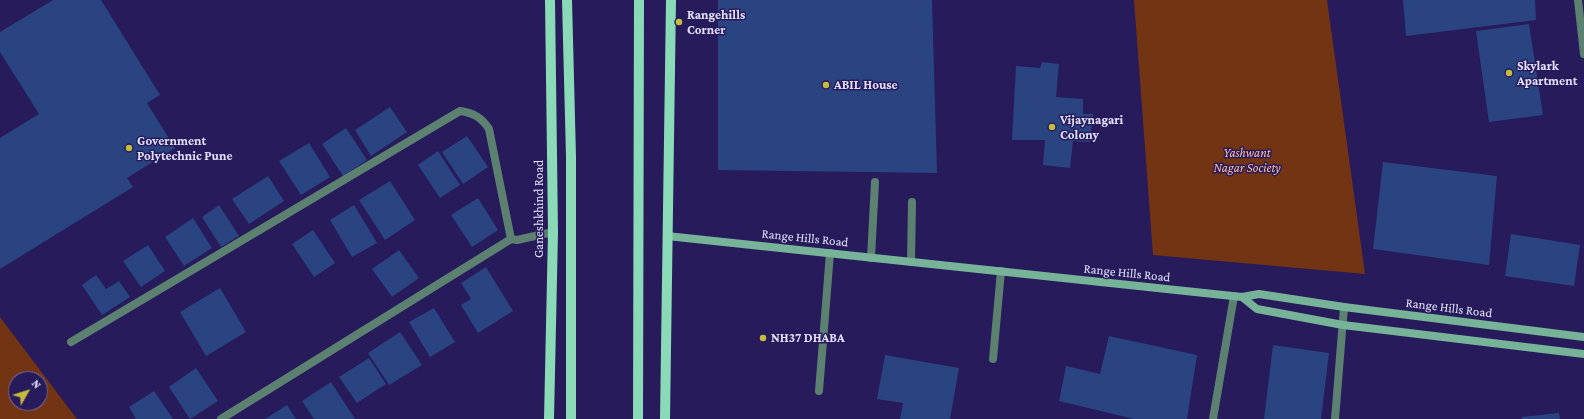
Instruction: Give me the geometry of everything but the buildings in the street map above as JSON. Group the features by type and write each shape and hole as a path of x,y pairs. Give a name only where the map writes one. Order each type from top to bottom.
{"main road":[{"name":"Ganeshkhind Road","path":"549,419 553,232 550,0"},
{"path":"567,0 571,165 571,419"},
{"path":"638,419 639,0"},
{"path":"665,419 671,0"},
{"name":"Range Hills Road","path":"667,236 1238,297 1259,294 1344,307 1584,336"},
{"path":"1238,297 1257,309 1342,325 1584,354"}],"street":[{"path":"1578,0 1584,54"},
{"path":"71,342 460,111 477,115 489,129 511,239"},
{"path":"871,258 875,182"},
{"path":"911,262 912,202"},
{"path":"221,419 511,239 518,240 553,232"},
{"path":"818,392 830,253"},
{"path":"992,359 1001,272"},
{"path":"1213,419 1238,297"},
{"path":"1335,419 1344,307"}],"green space":[{"name":"Yashwant Nagar Society","path":"1134,0 1327,0 1365,274 1153,255"},
{"path":"0,317 41,371 8,371 8,411 48,411 48,381 77,419 0,419"}],"place":[{"name":"Rangehills Corner","path":"679,22"},
{"name":"Skylark Apartment","path":"1509,73"},
{"name":"ABIL House","path":"826,85"},
{"name":"Vijaynagari Colony","path":"1052,127"},
{"name":"Government Polytechnic Pune","path":"129,148"},
{"name":"NH37 DHABA","path":"763,338"}]}
